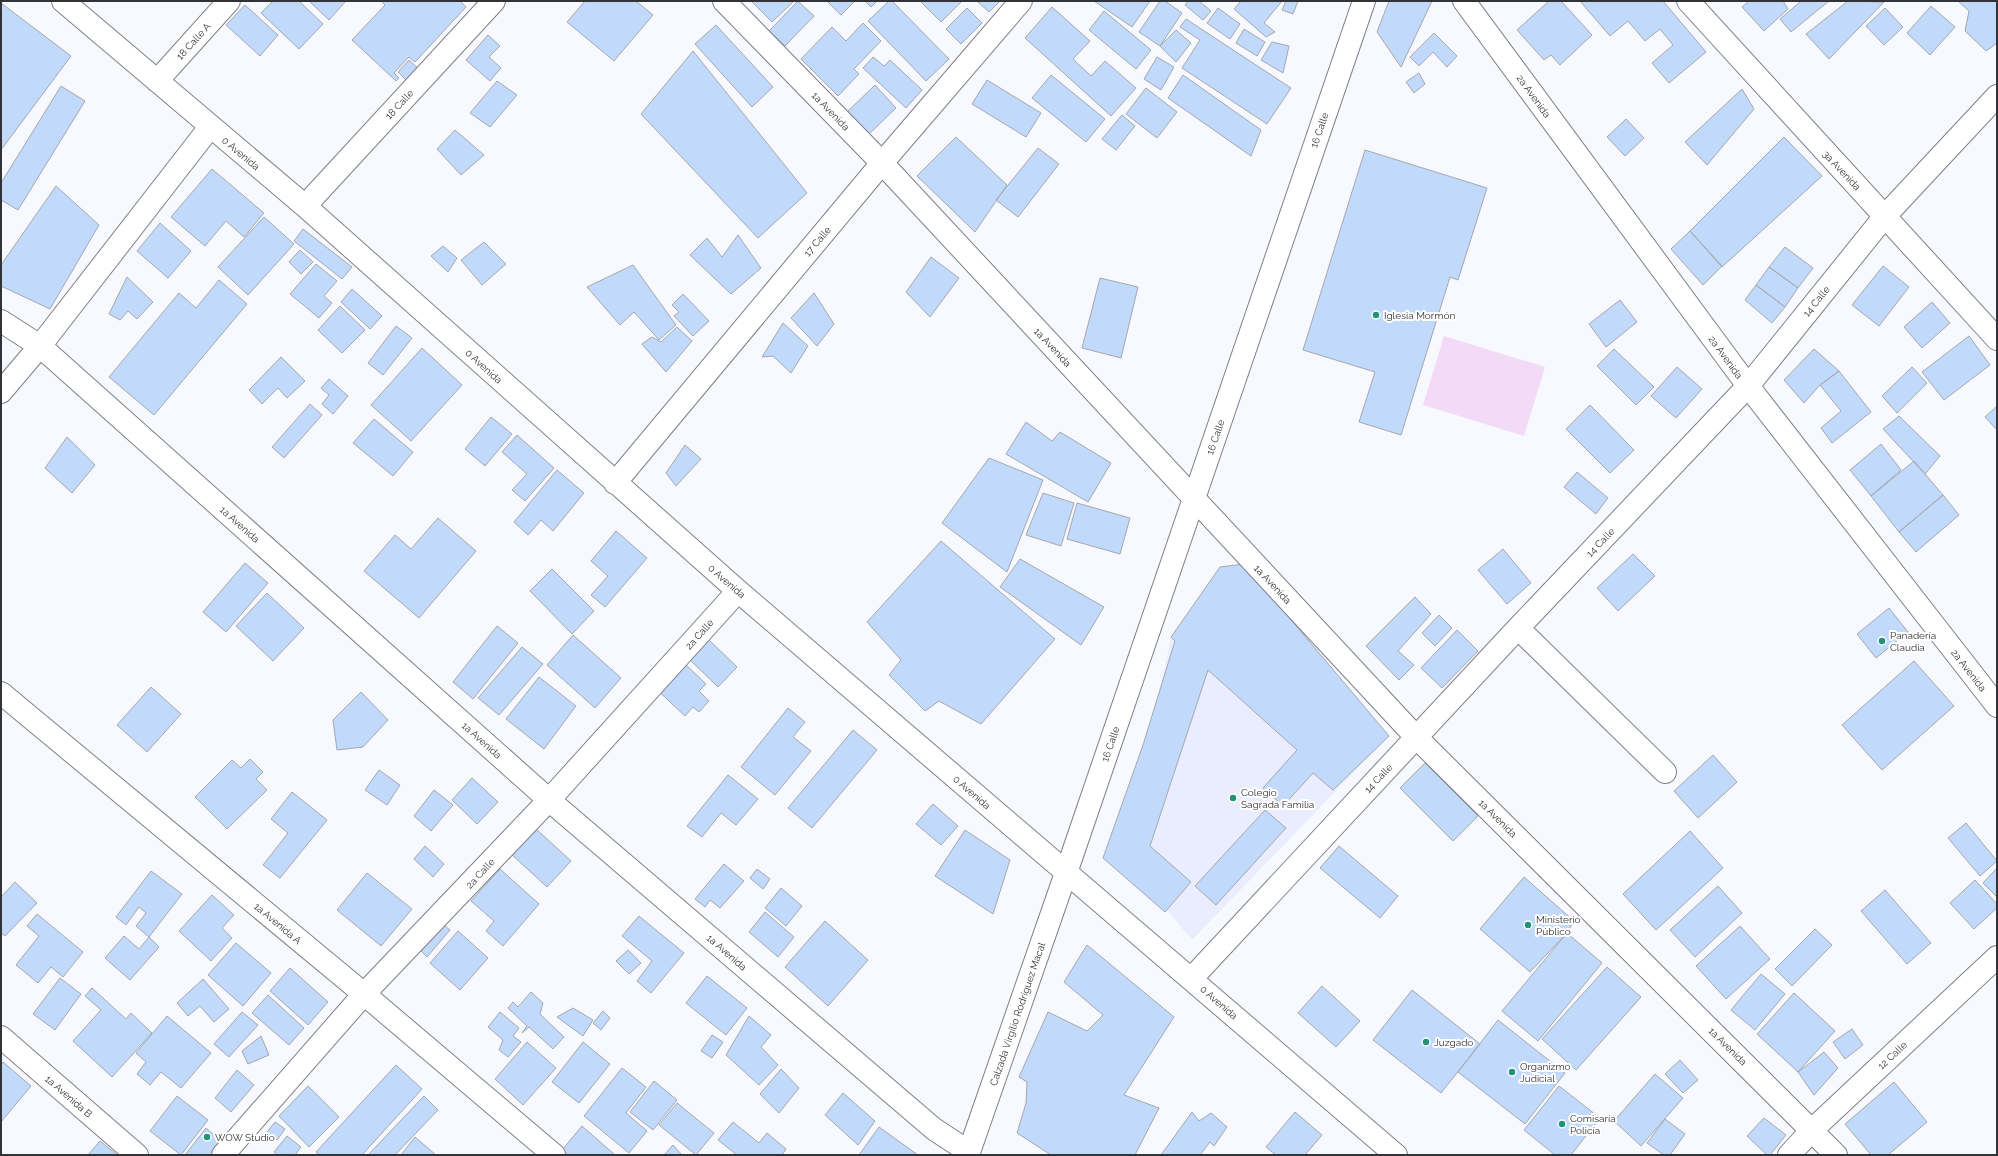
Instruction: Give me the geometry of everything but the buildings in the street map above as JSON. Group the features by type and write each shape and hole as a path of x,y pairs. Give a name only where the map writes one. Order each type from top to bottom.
{"street":[{"name":"0 Avenida","path":"63,1 305,206 738,591 1066,873 1192,978 1396,1155"},
{"name":"18 Calle A","path":"157,81 229,1"},
{"name":"18 Calle","path":"305,206 494,1"},
{"name":"1a Avenida","path":"724,1 882,163 1416,737 1836,1155"},
{"name":"17 Calle","path":"616,483 882,163 1021,1"},
{"name":"16 Calle","path":"1066,873 1364,1"},
{"name":"2a Avenida","path":"1464,1 1748,386 1997,706"},
{"name":"3a Avenida","path":"1688,1 1997,339"},
{"name":"14 Calle","path":"1192,978 1518,628 1748,386 1885,216 1997,96"},
{"path":"1,392 40,346 210,127"},
{"name":"1a Avenida","path":"1,321 40,346 549,800 934,1129 968,1154"},
{"name":"2a Calle","path":"223,1155 364,994 549,800 738,591"},
{"path":"1518,628 1665,772"},
{"name":"1a Avenida A","path":"1,693 364,994 554,1155"},
{"name":"Calzada Virgilio Rodríguez Macal","path":"968,1154 1066,873"},
{"name":"12 Calle","path":"1789,1155 1812,1130 1997,957"},
{"name":"1a Avenida B","path":"1,1037 137,1155"}],"shaded area":[{"path":"1444,336 1545,367 1524,436 1423,405"},
{"name":"Colegio Sagrada Familia","path":"1244,564 1389,736 1192,940 1125,861 1171,637 1220,567"}],"place":[{"name":"Iglesia Mormón","path":"1376,315"},
{"name":"Panadería Claudia","path":"1882,641"},
{"name":"Colegio Sagrada Familia","path":"1233,798"},
{"name":"Ministerio Público","path":"1528,925"},
{"name":"Juzgado","path":"1426,1042"},
{"name":"Organizmo Judicial","path":"1512,1072"},
{"name":"Comisaría Policía","path":"1562,1124"},
{"name":"WOW Studio","path":"207,1137"}]}
